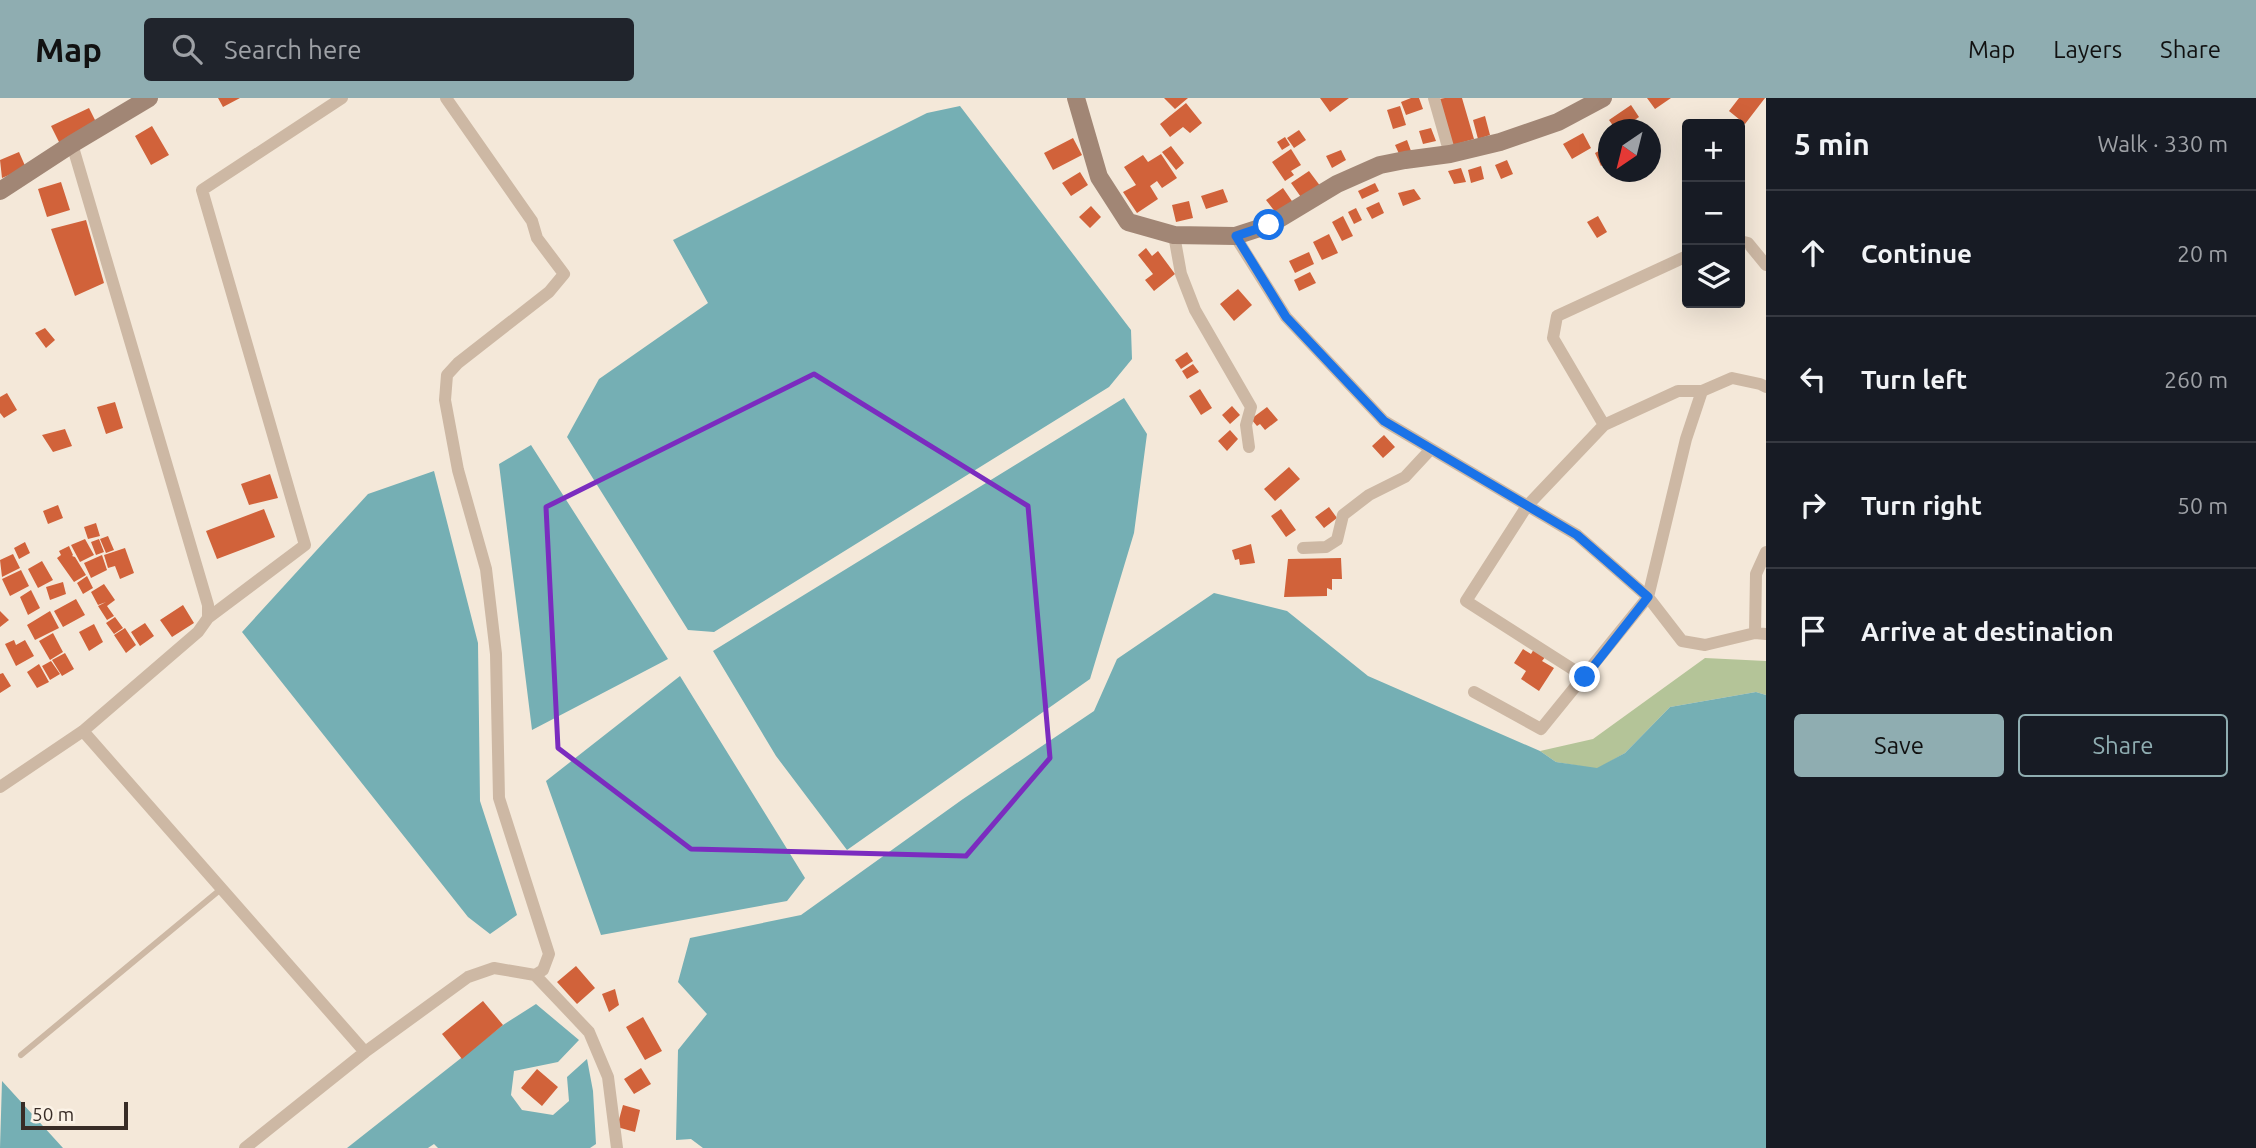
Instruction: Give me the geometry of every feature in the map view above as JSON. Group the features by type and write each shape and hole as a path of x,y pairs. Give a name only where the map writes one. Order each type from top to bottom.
{"street":[{"path":"0,191 149,98"},
{"path":"0,787 83,731 198,632 208,618 305,545 202,190 342,98"},
{"path":"446,98 531,221 537,238 564,274 548,292 458,363 447,375 445,400 458,470 486,569 496,654 499,798 549,954 543,970 535,975"},
{"path":"1076,98 1099,177 1128,222 1174,235 1236,236 1269,225 1337,184 1380,165 1450,154 1500,142 1558,122 1602,98"},
{"path":"1434,98 1450,154"},
{"path":"72,144 208,605 208,618"},
{"path":"1174,235 1181,274 1195,310 1251,407 1246,425 1249,447"},
{"path":"1236,236 1286,317 1384,421 1577,535 1648,597 1682,641 1705,645 1761,634 1756,573 1766,552"},
{"path":"1745,243 1766,265"},
{"path":"1604,425 1553,338 1557,316 1682,258"},
{"path":"1585,677 1466,601 1527,506 1604,425 1678,391 1702,391 1732,378 1766,387"},
{"path":"1474,692 1541,729 1648,597 1686,439 1702,391"},
{"path":"1303,548 1326,547 1337,540 1343,514 1369,495 1405,477 1431,449"},
{"path":"83,731 365,1052"},
{"path":"245,1148 365,1052 468,977 494,968 535,975 589,1032 608,1077 617,1148"}],"lane":[{"path":"21,1055 222,889"}],"highlighted area":[{"path":"814,374 1028,506 1050,758 966,856 691,849 558,748 546,507"}],"green space":[{"path":"1705,658 1766,661 1766,695 1756,692 1670,707 1625,753 1597,769 1556,762 1540,751 1593,739"}],"water":[{"path":"960,106 1131,330 1132,359 1109,387 714,632 688,630 567,437 599,379 708,303 673,240 927,113"},
{"path":"1124,398 1147,434 1134,533 1090,679 847,850 776,756 713,651"},
{"path":"531,445 668,659 532,730 499,464"},
{"path":"434,471 478,643 480,801 517,915 490,934 468,917 242,632 368,494"},
{"path":"1214,593 1287,611 1368,676 1540,751 1556,762 1597,768 1625,753 1670,707 1756,692 1766,695 1766,1148 703,1148 691,1139 676,1140 678,1050 707,1014 678,982 690,938 801,915 963,799 1094,711 1117,659"},
{"path":"680,676 805,878 787,901 601,935 546,781"},
{"path":"536,1004 579,1040 558,1062 514,1071 511,1095 522,1110 553,1115 569,1101 567,1077 587,1059 593,1091 596,1144 590,1148 438,1148 434,1144 428,1148 347,1148 503,1025"},
{"path":"2,1081 63,1148 0,1148"}],"building":[{"path":"218,98 240,98 223,107"},
{"path":"1164,98 1188,98 1175,109"},
{"path":"1320,98 1349,98 1330,112"},
{"path":"1419,98 1423,109 1406,115 1401,102"},
{"path":"1462,98 1474,139 1453,145 1439,99"},
{"path":"1647,98 1671,98 1655,109"},
{"path":"1739,98 1765,98 1745,124 1745,119 1739,119 1729,111"},
{"path":"1186,103 1202,123 1190,133 1183,127 1170,137 1160,124"},
{"path":"1631,105 1639,117 1636,119 1610,119"},
{"path":"1400,106 1406,125 1393,129 1387,110"},
{"path":"89,108 98,126 60,144 51,126"},
{"path":"1485,116 1490,135 1478,139 1473,120"},
{"path":"152,126 169,155 151,165 135,136"},
{"path":"1431,128 1436,141 1423,144 1419,131"},
{"path":"1299,130 1306,140 1294,148 1287,138"},
{"path":"1583,133 1591,148 1572,159 1563,144"},
{"path":"1285,137 1290,145 1282,150 1277,142"},
{"path":"1073,138 1082,155 1053,170 1044,153"},
{"path":"1407,140 1411,151 1400,156 1395,145"},
{"path":"1171,146 1184,163 1176,170 1162,152"},
{"path":"1291,149 1301,165 1291,171 1294,175 1285,181 1272,162"},
{"path":"1341,150 1346,160 1332,168 1326,156"},
{"path":"19,152 26,168 2,178 0,160"},
{"path":"1161,154 1177,178 1162,188 1157,181 1150,186 1158,199 1137,213 1123,192 1136,185 1124,167 1143,155 1148,162"},
{"path":"1507,160 1513,174 1501,179 1495,165"},
{"path":"1481,166 1484,179 1471,183 1468,170"},
{"path":"1461,168 1466,182 1454,184 1448,171"},
{"path":"1309,171 1321,187 1303,200 1291,183"},
{"path":"1080,172 1088,185 1071,196 1062,183"},
{"path":"61,182 70,210 47,217 38,189"},
{"path":"1375,183 1379,191 1362,199 1358,191"},
{"path":"1283,188 1296,207 1280,218 1266,200"},
{"path":"1223,189 1228,202 1206,209 1201,196"},
{"path":"1414,189 1421,199 1403,206 1398,193"},
{"path":"1189,201 1193,218 1176,222 1172,205"},
{"path":"1379,202 1384,213 1372,219 1366,208"},
{"path":"1091,206 1101,217 1090,228 1079,217"},
{"path":"1356,208 1362,220 1354,224 1348,212"},
{"path":"1343,216 1353,236 1342,241 1332,222"},
{"path":"1598,216 1607,232 1597,238 1587,222"},
{"path":"86,220 104,283 75,296 51,229"},
{"path":"1329,234 1338,253 1322,260 1313,242"},
{"path":"1146,248 1152,256 1158,251 1175,274 1154,291 1145,280 1153,274 1138,255"},
{"path":"1309,252 1314,264 1295,273 1289,261"},
{"path":"1310,272 1316,283 1299,291 1294,280"},
{"path":"1238,289 1252,305 1234,321 1220,304"},
{"path":"45,328 55,340 46,348 35,333"},
{"path":"1187,352 1193,361 1181,369 1175,360"},
{"path":"1193,364 1199,372 1187,379 1182,371"},
{"path":"1200,389 1212,408 1201,415 1189,396"},
{"path":"7,393 17,410 4,418 0,413 0,397"},
{"path":"115,402 123,428 106,434 97,407"},
{"path":"1232,406 1240,415 1230,424 1222,415"},
{"path":"1267,407 1278,420 1265,430 1251,419"},
{"path":"65,429 72,446 53,452 42,435"},
{"path":"1230,430 1238,439 1227,451 1218,441"},
{"path":"1384,435 1395,447 1383,458 1372,446"},
{"path":"1289,467 1300,479 1275,501 1264,489"},
{"path":"270,474 278,498 249,505 241,484"},
{"path":"58,505 63,518 48,524 43,511"},
{"path":"1329,507 1337,518 1324,528 1315,517"},
{"path":"264,509 275,537 217,559 206,531"},
{"path":"1281,509 1296,530 1286,537 1271,516"},
{"path":"96,523 100,536 88,539 84,527"},
{"path":"108,536 114,550 106,553 100,539"},
{"path":"85,539 94,555 80,562 71,545"},
{"path":"99,539 104,552 96,555 91,542"},
{"path":"25,542 30,553 19,559 14,548"},
{"path":"1251,544 1255,563 1240,565 1232,550"},
{"path":"69,546 72,556 86,575 74,582 57,558 61,555 59,551"},
{"path":"125,548 134,573 120,579 115,566 108,568 104,555"},
{"path":"13,554 20,568 2,577 0,560"},
{"path":"102,555 107,570 91,578 84,563"},
{"path":"1341,558 1342,579 1332,579 1332,590 1327,588 1327,596 1284,597 1288,559"},
{"path":"42,561 53,580 38,588 28,569"},
{"path":"21,570 29,586 10,596 2,579"},
{"path":"87,576 93,588 83,594 77,583"},
{"path":"63,582 66,594 50,600 46,587"},
{"path":"104,584 115,600 107,606 114,616 107,620 98,606 106,602 98,605 91,592"},
{"path":"31,590 40,608 28,615 20,597"},
{"path":"76,599 85,615 63,627 54,611"},
{"path":"183,605 194,623 172,637 160,620"},
{"path":"0,611 9,620 0,627"},
{"path":"50,611 59,628 35,640 27,625"},
{"path":"115,617 123,628 114,634 106,623"},
{"path":"145,623 154,636 140,646 131,632"},
{"path":"94,624 103,642 89,651 79,632"},
{"path":"125,628 136,645 126,653 114,635"},
{"path":"53,633 63,652 50,660 39,641"},
{"path":"14,640 16,645 25,640 34,656 16,666 5,644"},
{"path":"1523,649 1531,654 1534,649 1546,656 1542,661 1554,668 1539,691 1521,679 1526,671 1514,663"},
{"path":"65,653 74,669 62,676 52,660"},
{"path":"51,661 60,674 50,680 42,666"},
{"path":"39,664 49,682 37,688 27,672"},
{"path":"3,673 11,686 0,693 0,674"},
{"path":"576,966 595,988 577,1004 557,982"},
{"path":"615,989 619,1005 609,1012 602,994"},
{"path":"483,1001 503,1025 462,1059 442,1034"},
{"path":"643,1017 662,1051 645,1060 626,1027"},
{"path":"641,1068 651,1084 634,1094 624,1079"},
{"path":"537,1069 558,1087 542,1106 521,1088"},
{"path":"623,1105 640,1110 635,1132 617,1127"}],"route":[{"path":"1269,225 1236,236 1286,317 1384,421 1577,535 1648,597 1585,677"}]}
